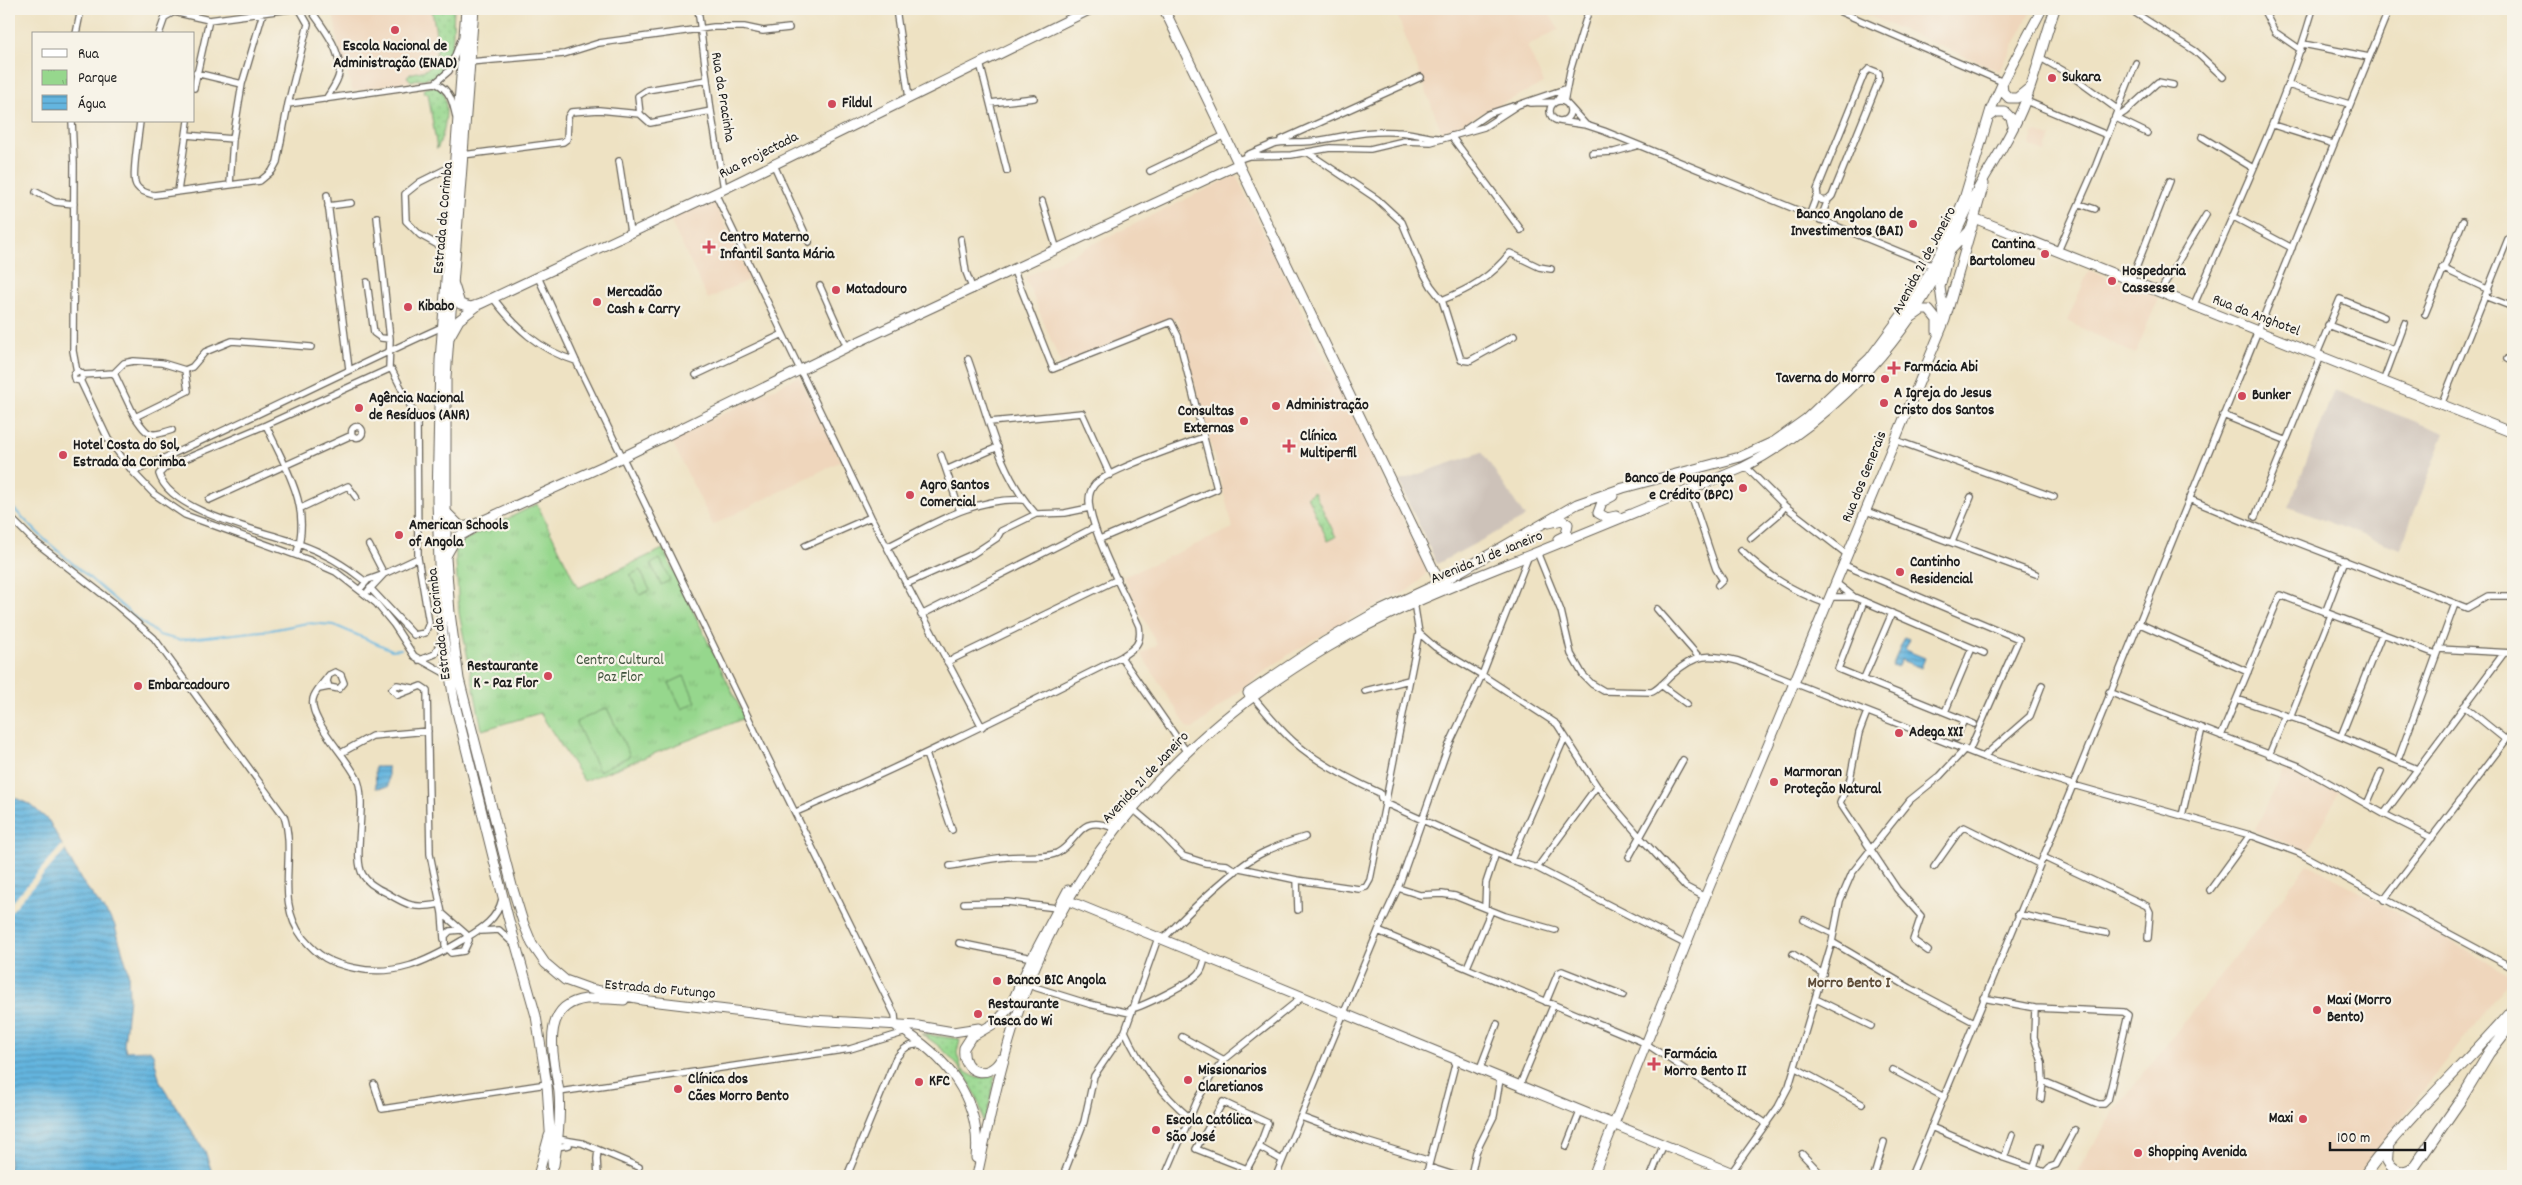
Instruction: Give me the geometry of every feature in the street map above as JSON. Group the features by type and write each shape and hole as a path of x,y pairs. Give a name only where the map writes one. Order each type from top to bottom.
{"highway":[{"path":"2364,1176 2443,1085 2481,1048 2513,1009"},
{"path":"2408,1176 2469,1088 2488,1053 2512,1024"},
{"path":"2390,1144 2386,1155 2392,1168 2405,1171 2417,1164"}],"main road":[{"name":"Estrada da Corimba","path":"466,9 442,327 437,508 443,634 450,676 503,896 518,948"},
{"name":"Estrada da Corimba","path":"474,9 449,340 446,558 452,634 459,679 492,813 528,936 545,963 565,980 590,989 647,1000"},
{"name":"Rua Projectada","path":"449,340 459,320 480,304 724,189 980,63 1076,12 1091,9"},
{"path":"1164,9 1440,583"},
{"name":"Avenida 21 de Janeiro","path":"1004,1014 1017,995 1032,958 1057,908 1110,826 1184,748 1215,719 1286,666 1372,614 1440,583 1577,504 1623,488 1675,476 1759,449 1806,419 1870,358 1918,293 1934,266 1964,199 1989,117 2003,82 2042,9"},
{"name":"Avenida 21 de Janeiro","path":"976,1176 998,1079 1014,1024 1036,964 1069,901 1095,857 1133,809 1175,763 1253,696 1329,646 1414,602 1745,466 1806,427 1837,401 1863,376 1904,327 1949,252 1973,199 2026,101 2055,9"},
{"path":"2003,82 2003,92 2014,99 2029,88"},
{"path":"1989,117 1996,112 2005,112 2011,118 2013,126"},
{"path":"446,512 460,527 479,522 623,457 847,347 1014,271 1238,162"},
{"name":"Rua dos Generais","path":"1593,1176 1685,944 1796,682 1945,320 1990,167"},
{"path":"1945,320 1940,287 1949,252 1973,223"},
{"name":"Rua da Anghotel","path":"1973,223 1989,224 2513,434"},
{"path":"453,280 460,304 472,308 480,304"},
{"path":"1904,327 1915,314 1922,310 1929,310 1937,320 1937,336"},
{"path":"1675,476 1607,499 1598,507 1598,513 1602,516 1613,517 1685,491"},
{"path":"1462,571 1543,526 1562,520 1568,524 1568,532 1562,537 1462,582"},
{"path":"446,558 456,538 479,522"},
{"path":"1069,901 1479,1071 1738,1175"},
{"name":"Estrada do Futungo","path":"518,948 536,1016 547,1084 555,1140 552,1176"},
{"name":"Estrada do Futungo","path":"552,1176 559,1092 552,1039 554,1026 562,1012 572,1003 586,999 647,1000 811,1020 966,1031 982,1027 1004,1014"},
{"path":"1004,1014 995,1023 966,1042 963,1053 968,1066 981,1073 996,1067 1001,1061 1014,1024"},
{"name":"Estrada do Futungo","path":"896,1026 924,1045 949,1068 973,1114 977,1149 976,1176"},
{"path":"538,1176 555,1140"}],"street":[{"path":"76,32 81,9"},
{"path":"160,32 165,17 174,12 209,20 291,9"},
{"path":"140,122 134,180 136,185 146,193 154,195 260,181 272,171 277,162 288,104 308,24 300,10 296,9"},
{"path":"310,9 338,56 339,73 326,99"},
{"name":"Rua da Pracinha","path":"698,9 699,28 724,189"},
{"path":"896,9 909,98"},
{"path":"1589,9 1565,89 1551,107 1550,113 1553,119 1586,125 1934,266"},
{"path":"1834,9 2003,82"},
{"path":"2129,9 2195,52 2223,76"},
{"path":"2263,9 2275,32 2301,50"},
{"path":"2193,307 2273,125 2301,50 2313,9"},
{"path":"1911,1176 1983,998 2073,785 2109,692 2292,248 2388,9"},
{"path":"230,184 233,139 242,84 263,13"},
{"path":"195,80 209,20"},
{"path":"469,62 564,54 599,43 699,28 728,26 763,31 789,28"},
{"path":"288,104 435,83 443,78 454,63 464,29"},
{"path":"2303,44 2369,57"},
{"path":"2039,58 2064,71 2117,109"},
{"path":"980,63 1007,171"},
{"path":"2058,251 2080,204 2136,63"},
{"path":"1809,216 1823,175 1865,72 1875,69 1879,73 1879,80 1832,196 1828,200 1820,220"},
{"path":"196,73 242,84"},
{"path":"1238,162 1271,144 1421,77"},
{"path":"640,114 638,99 642,93 707,80"},
{"path":"2114,119 2159,81 2173,85"},
{"path":"435,83 441,85 452,98 457,123"},
{"path":"2288,85 2349,104"},
{"path":"1559,121 1565,120 1570,115 1566,104 1565,89"},
{"path":"1271,144 1289,141 1315,141 1361,132 1396,132 1432,137 1451,136 1488,114 1565,89"},
{"path":"990,103 1034,98"},
{"path":"2026,101 2107,135"},
{"path":"1238,162 1249,156 1307,152 1330,148 1370,149 1404,141 1431,142 1493,123 1518,105 1556,102 1566,104 1586,125"},
{"path":"463,155 563,142 567,139 568,117 572,112 599,110 640,114 650,122 654,122 711,111"},
{"path":"2114,119 2147,134"},
{"path":"72,122 74,204 73,351 80,376 108,439 133,472 154,494 186,515 296,555 336,572 366,594 386,615 411,652 419,660 450,676"},
{"path":"178,191 188,122"},
{"path":"2273,125 2333,144"},
{"path":"186,135 233,139"},
{"path":"1150,171 1225,135"},
{"path":"1451,136 1521,230"},
{"path":"2202,137 2253,168"},
{"path":"1592,153 1614,152 1636,146"},
{"path":"1307,152 1377,199 1402,222 1422,270 1442,300 1456,348 1464,362 1514,336"},
{"path":"619,161 630,232"},
{"path":"774,163 809,242"},
{"path":"448,250 420,235 406,221 405,194 420,182 454,165"},
{"path":"2131,281 2170,182"},
{"path":"36,192 56,202 74,204"},
{"path":"715,193 870,517 982,727"},
{"path":"327,195 349,369"},
{"path":"1817,196 1823,200 1828,200"},
{"path":"1042,201 1058,250"},
{"path":"328,206 351,203"},
{"path":"2080,204 2095,209"},
{"path":"2159,293 2206,214"},
{"path":"2232,216 2292,248"},
{"path":"370,588 414,635 425,634 429,623 418,558 417,419 396,375 389,369 390,339 377,217"},
{"path":"2425,314 2442,268 2464,221"},
{"path":"961,239 966,272 973,290"},
{"path":"2441,405 2487,297 2508,239"},
{"path":"1442,300 1480,282 1497,270 1510,253 1539,267 1551,269"},
{"path":"2442,268 2489,290"},
{"path":"1014,271 1053,369 1172,322 1204,437 1217,487 1216,491 1100,539"},
{"path":"538,277 576,361 895,1015 896,1026"},
{"path":"367,282 374,333 381,338 390,339"},
{"path":"820,286 847,347"},
{"path":"2487,297 2513,307"},
{"path":"493,298 518,329 562,357 576,361"},
{"path":"2256,516 2319,355 2328,324 2340,299 2384,316"},
{"path":"2383,382 2405,323"},
{"path":"2328,324 2395,350"},
{"path":"133,472 233,427 349,369 442,327"},
{"path":"696,375 783,334"},
{"path":"80,376 114,372 124,363 134,361 162,363 185,370 192,367 205,352 232,341 311,348"},
{"path":"2507,359 2513,362"},
{"path":"968,360 998,447 1022,500 1036,514"},
{"path":"366,582 330,558 300,544 209,513 183,501 162,484 159,474 166,467 266,425 389,369"},
{"path":"135,417 188,391 185,370"},
{"path":"114,372 135,417 146,433 152,436 172,430"},
{"path":"990,422 1082,413 1110,474"},
{"path":"2223,416 2285,440"},
{"path":"266,425 302,508 303,521 300,544 296,555"},
{"path":"208,500 352,435"},
{"path":"796,812 982,727 1121,658 1136,647 1140,642 1141,634 1095,528 1089,508 1090,492 1094,485 1110,474 1204,437"},
{"path":"1895,440 2054,497"},
{"path":"946,470 998,447"},
{"path":"941,455 960,511"},
{"path":"1745,466 1785,506 1848,555"},
{"path":"302,508 348,486 356,497"},
{"path":"1685,491 1711,556 1723,580 1718,585"},
{"path":"1952,542 1971,496"},
{"path":"887,547 978,503 1001,499 1022,500"},
{"path":"2189,499 2252,526 2467,608 2488,596 2513,596"},
{"path":"1751,538 1778,515 1785,506"},
{"path":"906,584 973,554 997,538 1001,532 1036,514 1065,513 1089,508"},
{"path":"1866,511 2036,574"},
{"path":"9,516 34,541 115,604 154,638 284,816 289,831 287,893 291,914 302,936 318,954 332,964 374,972 400,969 447,950 476,932 498,913 503,896"},
{"path":"805,546 870,517"},
{"path":"921,615 1095,528"},
{"path":"369,545 384,574"},
{"path":"1741,550 1760,569 1797,592 1829,600 1839,596 1850,596"},
{"path":"1276,1176 1378,930 1398,888 1448,747 1482,674 1533,554"},
{"path":"1533,554 1562,611 1571,654 1583,675 1592,684 1604,691 1652,692 1683,665 1698,656 1709,655 1738,661 1796,682 1866,712 1983,757 2073,785 2250,835 2299,853 2513,968"},
{"path":"360,589 375,576 384,574 418,558"},
{"path":"2269,755 2287,717 2328,614 2345,560"},
{"path":"1738,1175 1789,1086 1796,1068 1832,942 1840,901 1858,863 1895,822 1910,800 1940,776 1967,750 2019,639 1844,565"},
{"path":"366,594 384,574"},
{"path":"947,662 1118,578"},
{"path":"1836,582 1850,596 1984,652"},
{"path":"2221,736 2280,595 2382,634 2437,651 2513,653"},
{"path":"1133,809 1158,830 1183,856 1204,863 1297,880 1359,889 1366,887 1370,880 1419,633 1414,602"},
{"path":"1864,602 1837,667 1974,724"},
{"path":"2398,760 2455,604"},
{"path":"1657,609 1698,656"},
{"path":"1864,678 1892,613"},
{"path":"2138,622 2248,672"},
{"path":"1419,633 1435,648 1482,674 1557,724 1597,786 1640,837 1686,887 1705,897"},
{"path":"419,660 435,654 443,634"},
{"path":"2341,736 2382,634"},
{"path":"1945,712 1972,648"},
{"path":"2384,814 2504,653"},
{"path":"1121,658 1184,748"},
{"path":"319,689 329,687 339,689 343,686 344,680 339,673 329,675 313,697 314,716 353,771 360,790 362,814 359,863 363,876 374,886 406,905 416,907 440,904"},
{"path":"329,675 327,681 329,687"},
{"path":"1365,691 1409,680"},
{"path":"1662,685 1688,704"},
{"path":"1983,757 2030,715 2042,685"},
{"path":"413,688 421,686 427,690 430,854 442,913 444,939 447,950 454,954 464,952 469,943 468,936 442,913"},
{"path":"2109,692 2327,780 2384,814 2432,838"},
{"path":"1253,696 1284,732 1303,749 1380,793 1381,798 1385,801 1511,860 1537,868 1685,944"},
{"path":"2237,699 2341,736 2416,769"},
{"path":"2464,706 2506,740"},
{"path":"1866,712 1859,732 1850,779 1840,803 1897,889 1921,916 1913,940 1928,951"},
{"path":"1956,738 1964,720"},
{"path":"2182,816 2202,728"},
{"path":"341,753 372,736 428,731"},
{"path":"2384,900 2513,731"},
{"path":"1511,860 1565,737"},
{"path":"926,754 952,830"},
{"path":"1629,857 1683,760"},
{"path":"2367,804 2381,772"},
{"path":"1537,868 1597,786"},
{"path":"950,866 1008,857 1054,854 1067,845 1084,827 1095,822 1110,826"},
{"path":"1934,868 1964,827 2039,864"},
{"path":"2210,890 2250,835"},
{"path":"1062,1176 1084,1122 1094,1076 1125,1031 1131,1011 1160,939 1238,870 1271,849 1305,836"},
{"path":"1485,908 1486,883 1496,853"},
{"path":"2042,857 2147,906 2150,910 2148,938"},
{"path":"1297,880 1298,910"},
{"path":"1398,888 1420,895 1442,894 1455,896 1491,911 1555,930"},
{"path":"964,903 1007,902 1057,908"},
{"path":"1467,967 1491,911"},
{"path":"2018,914 2106,933"},
{"path":"1804,920 1833,934"},
{"path":"476,932 490,929 499,930 518,948"},
{"path":"444,939 450,930 461,930"},
{"path":"1378,930 1645,1043 1767,1124"},
{"path":"1832,942 1910,988 1974,1022"},
{"path":"959,943 1032,958"},
{"path":"1793,954 1823,974"},
{"path":"1028,985 1089,1004 1131,1011 1193,978 1201,971 1205,958"},
{"path":"1546,1002 1558,973 1562,971 1623,995"},
{"path":"1165,1176 1205,1088 1224,1060 1301,998"},
{"path":"1983,998 2035,1008 2124,1012 2129,1018 2108,1100 2104,1104 2098,1104 2043,1081"},
{"path":"1816,999 1872,1026"},
{"path":"1519,1087 1554,1006"},
{"path":"2035,1008 2034,1037 2042,1062 2043,1081 2040,1099"},
{"path":"1479,1071 1497,1024"},
{"path":"1125,1031 1142,1064 1163,1094 1190,1118"},
{"path":"559,1092 850,1049 906,1032"},
{"path":"1182,1037 1224,1060"},
{"path":"847,1176 895,1060 906,1047 914,1044 924,1045"},
{"path":"1426,1176 1456,1061"},
{"path":"1796,1068 1862,1104"},
{"path":"1893,1070 1944,1097"},
{"path":"1471,1176 1476,1152 1494,1116 1500,1079"},
{"path":"374,1084 382,1110 547,1084"},
{"path":"1223,1102 1268,1122 1259,1147 1245,1170 1196,1149 1223,1102"},
{"path":"1566,1147 1580,1112"},
{"path":"1301,1117 1457,1176"},
{"path":"1931,1127 2004,1158 2044,1172 2056,1165 2075,1130"},
{"path":"2004,1158 2012,1135"},
{"path":"555,1140 571,1145 582,1143"},
{"path":"555,1140 582,1143 639,1166"},
{"path":"1874,1176 1884,1142"},
{"path":"1652,1176 1663,1146"},
{"path":"2034,1168 2040,1146"},
{"path":"1259,1147 1282,1160"},
{"path":"598,1150 596,1159 598,1176"},
{"path":"1802,1154 1823,1176"}],"shaded area":[{"name":"Escola Nacional de Administração (ENAD)","path":"333,9 456,9 450,75 353,91 339,51"},
{"path":"1395,9 1546,9 1559,29 1527,46 1544,83 1442,133"},
{"path":"1853,9 2032,9 2000,71"},
{"path":"2037,132 2051,137 2045,152 2031,147 2030,143 2033,134"},
{"name":"Clínica Multiperfil","path":"1236,175 1426,567 1426,574 1411,589 1353,617 1288,655 1254,679 1193,729 1188,728 1141,654 1157,645 1123,577 1233,528 1177,318 1061,364 1025,277"},
{"name":"Centro Materno Infantil Santa Mária","path":"711,195 750,279 708,299 668,216"},
{"path":"2089,270 2159,297 2135,354 2067,321"},
{"path":"799,376 841,461 713,525 671,440"},
{"path":"2334,390 2445,433 2400,549 2289,507"},
{"path":"1482,452 1525,517 1437,564 1399,481"},
{"path":"2287,765 2339,791 2308,851 2254,831"},
{"name":"Maxi (Morro Bento)","path":"2308,864 2513,976 2356,1176 2075,1176 2111,1115"}],"green space":[{"path":"432,9 454,9 450,57 447,66 441,73 434,77 411,81 407,77 408,75 427,69 435,57 437,41"},
{"path":"435,86 442,90 446,104 444,128 437,149 428,93 424,93 425,88"},
{"path":"1314,492 1336,537 1328,541 1307,496"},
{"name":"Centro Cultural Paz Flor","path":"537,504 578,588 663,549 745,718 584,781 540,713 482,730 459,613 455,545"},
{"path":"660,559 670,580 661,585 651,564"},
{"path":"640,570 650,590 640,595 630,575"},
{"path":"684,676 696,702 682,709 669,683"},
{"path":"607,708 630,756 599,771 576,722"},
{"path":"921,1034 960,1039 957,1053 962,1070 977,1078 995,1076 984,1132 979,1105 968,1081 947,1054"}],"water":[{"path":"1905,637 1910,639 1905,650 1925,658 1921,668 1901,660 1897,668 1892,666"},
{"path":"375,767 388,767 388,787 376,788"},
{"path":"13,797 31,805 49,821 81,880 114,923 128,970 129,998 124,1045 126,1051 150,1050 153,1054 160,1082 205,1151 213,1176 9,1176 9,798"}],"pier":[{"path":"62,845 66,849 9,914 9,906"}],"waterway":[{"path":"9,504 43,538 135,617 159,635 179,640 271,630 307,623 334,625 392,650 401,649"}],"place":[{"name":"Escola Nacional de Administração (ENAD)","path":"395,30"},
{"name":"Sukara","path":"2052,78"},
{"name":"Fildul","path":"832,104"},
{"name":"Banco Angolano de Investimentos (BAI)","path":"1913,224"},
{"name":"Centro Materno Infantil Santa Mária","path":"709,247"},
{"name":"Cantina Bartolomeu","path":"2045,254"},
{"name":"Hospedaria Cassesse","path":"2112,281"},
{"name":"Matadouro","path":"836,290"},
{"name":"Mercadão Cash & Carry","path":"597,302"},
{"name":"Kibabo","path":"408,307"},
{"name":"Farmácia Abi","path":"1894,368"},
{"name":"Taverna do Morro","path":"1885,379"},
{"name":"Bunker","path":"2242,396"},
{"name":"A Igreja do Jesus Cristo dos Santos","path":"1884,403"},
{"name":"Administração","path":"1276,406"},
{"name":"Agência Nacional de Resíduos (ANR)","path":"359,408"},
{"name":"Consultas Externas","path":"1244,421"},
{"name":"Clínica Multiperfil","path":"1289,446"},
{"name":"Hotel Costa do Sol, Estrada da Corimba","path":"63,455"},
{"name":"Banco de Poupança e Crédito (BPC)","path":"1743,488"},
{"name":"Agro Santos Comercial","path":"910,495"},
{"name":"American Schools of Angola","path":"399,535"},
{"name":"Cantinho Residencial","path":"1900,572"},
{"name":"Restaurante K - Paz Flor","path":"548,676"},
{"name":"Embarcadouro","path":"138,686"},
{"name":"Adega XXI","path":"1899,733"},
{"name":"Marmoran Proteção Natural","path":"1774,782"},
{"name":"Banco BIC Angola","path":"997,981"},
{"name":"Maxi (Morro Bento)","path":"2317,1010"},
{"name":"Restaurante Tasca do Wi","path":"978,1014"},
{"name":"Farmácia Morro Bento II","path":"1654,1064"},
{"name":"Missionarios Claretianos","path":"1188,1080"},
{"name":"KFC","path":"919,1082"},
{"name":"Clínica dos Cães Morro Bento","path":"678,1089"},
{"name":"Maxi","path":"2303,1119"},
{"name":"Escola Católica São José","path":"1156,1130"},
{"name":"Shopping Avenida","path":"2138,1153"}],"district":[{"name":"Morro Bento I","path":"1849,983"}]}
